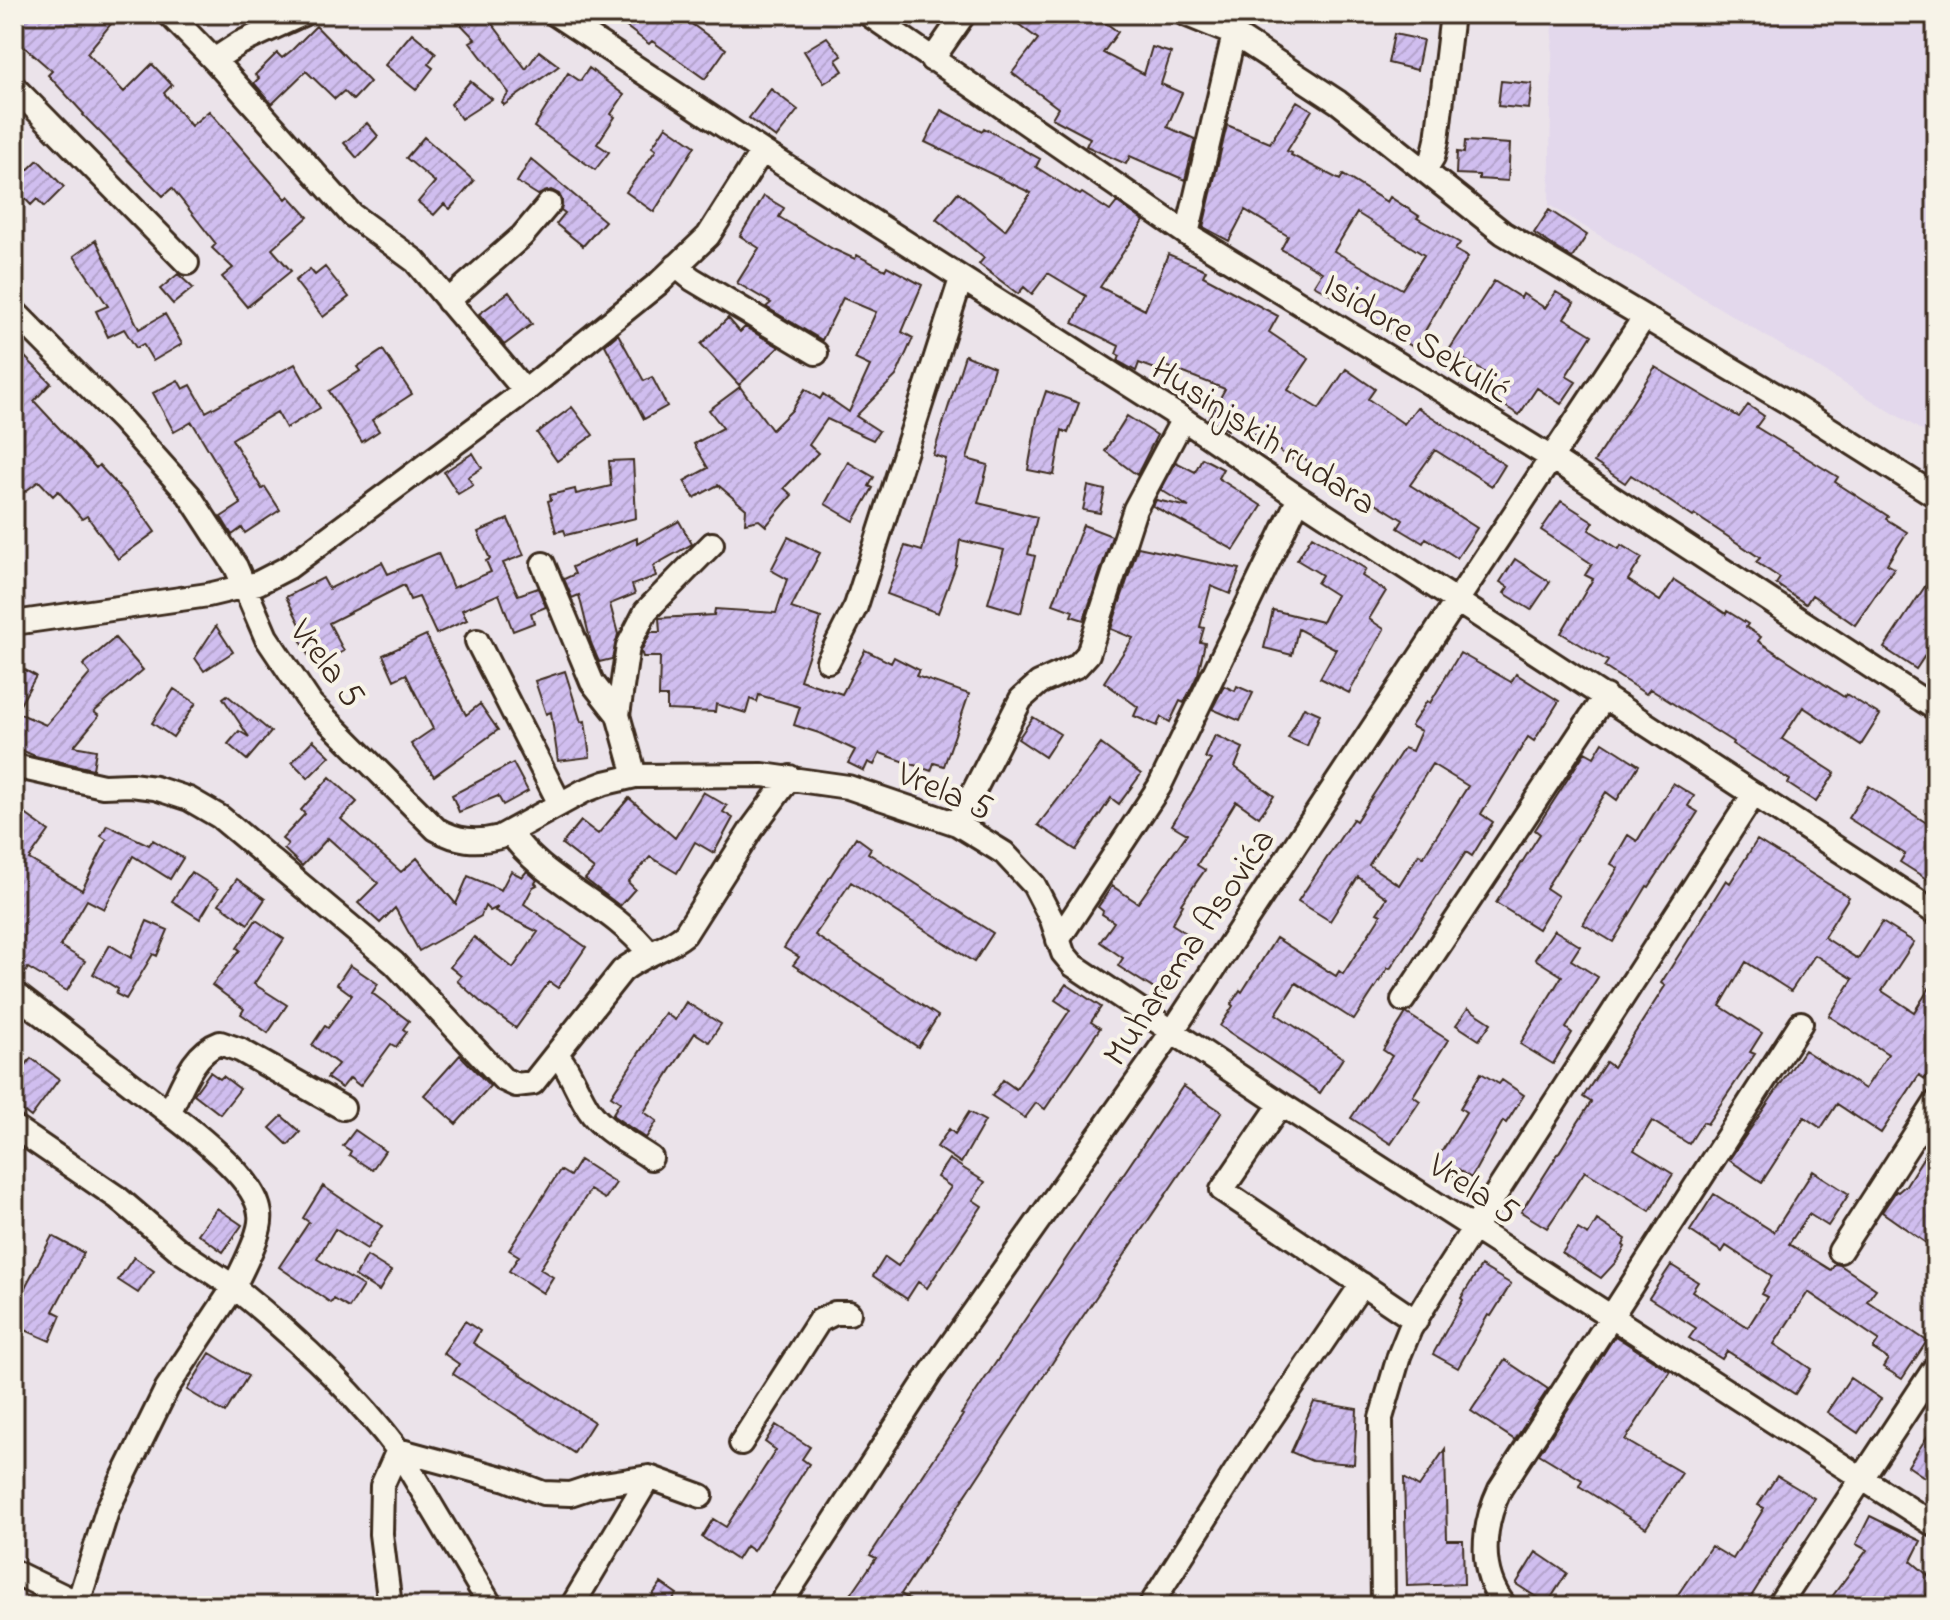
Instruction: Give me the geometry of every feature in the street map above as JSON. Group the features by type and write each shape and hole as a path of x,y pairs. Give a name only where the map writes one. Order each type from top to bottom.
{"street":[{"path":"169,14 352,215 415,261 525,391"},
{"path":"214,60 240,43 303,14"},
{"name":"Husinjskih rudara","path":"555,14 762,151 1183,419 1299,498 1936,913"},
{"name":"Isidore Sekulić","path":"868,14 1187,234 1553,459 1936,709"},
{"path":"932,60 964,14"},
{"path":"1185,14 1234,34 1338,102 1503,233 1643,319 1784,400 1936,496"},
{"path":"1425,170 1436,149 1452,14"},
{"path":"1187,234 1234,34"},
{"path":"14,87 187,263"},
{"path":"14,623 208,595 244,587 289,567 525,391 676,266 708,236 762,151"},
{"path":"448,301 522,236 549,204"},
{"path":"676,266 692,279 816,353"},
{"path":"828,661 856,606 961,279"},
{"name":"Vrela 5","path":"14,311 122,420 189,495 225,546 266,637 311,704 427,822 446,834 475,841 489,840 605,783 635,776 763,775 848,787 957,824 982,838 1018,866 1045,903 1063,953 1073,965 1281,1104 1936,1526"},
{"name":"Muharema Asovića","path":"779,1606 930,1374 1172,1032 1643,319"},
{"path":"957,824 1021,699 1039,683 1077,666 1088,654 1135,509 1183,419"},
{"path":"1058,940 1159,787 1299,498"},
{"path":"618,715 628,646 646,611 712,544"},
{"path":"543,564 592,682 618,715 635,776"},
{"path":"477,641 560,804"},
{"path":"1403,1000 1605,696"},
{"path":"14,766 103,786 155,788 189,799 220,817 394,963 503,1079 516,1085 533,1083 622,971 685,934 751,830 790,777"},
{"path":"1383,1606 1381,1418 1390,1381 1416,1321 1754,794"},
{"path":"510,832 524,851 616,921 649,953"},
{"path":"14,993 169,1113 229,1164 254,1195 260,1211 260,1233 249,1250 246,1264 167,1388 108,1508 81,1604 14,1572"},
{"path":"1504,1605 1491,1582 1485,1553 1487,1526 1494,1502 1610,1316 1801,1023"},
{"path":"169,1113 199,1056 210,1046 220,1043 240,1050 343,1108"},
{"path":"556,1054 565,1063 574,1087 592,1114 651,1158"},
{"path":"1840,1251 1936,1102"},
{"path":"1281,1104 1222,1190 1416,1321"},
{"path":"14,1127 118,1198 180,1251 234,1287 293,1336 367,1412 398,1450 491,1606"},
{"path":"1150,1606 1246,1455 1362,1284"},
{"path":"741,1443 819,1321 835,1313 849,1313"},
{"path":"1778,1606 1936,1366"},
{"path":"398,1450 506,1479 543,1493 570,1494 597,1485 649,1477 701,1496"},
{"path":"390,1606 381,1534 382,1486 398,1450"},
{"path":"572,1606 649,1477"}],"shaded area":[{"path":"1553,14 1936,14 1936,439 1549,205"}],"building":[{"path":"27,14 99,14 111,24 87,53 124,92 152,64 172,85 164,93 191,126 209,111 286,199 289,196 308,217 272,249 291,271 247,307 222,277 233,268 212,248 216,244 172,188 163,196 83,115 48,75 52,71 14,38 14,29"},
{"path":"451,14 485,14 526,69 539,51 559,66 504,105 502,102 509,93 470,42 475,39"},
{"path":"633,14 678,14 726,49 705,79 624,25"},
{"path":"1005,14 1094,14 1118,32 1103,53 1144,74 1152,47 1171,53 1161,84 1182,93 1167,127 1195,139 1185,180 1130,156 1126,164 1086,146 1090,138 1052,118 1058,108 1012,73 1038,39"},
{"path":"316,26 370,82 353,100 344,91 335,99 306,71 272,104 254,83 259,78 255,75 277,53 282,58 292,50"},
{"path":"412,33 436,53 428,64 433,68 416,90 385,65"},
{"path":"1394,34 1423,40 1417,70 1388,63"},
{"path":"827,37 842,56 836,60 843,71 824,83 804,51"},
{"path":"589,68 624,95 611,114 615,117 597,144 609,152 595,170 534,127 568,73 580,81"},
{"path":"470,81 492,99 461,119 451,104"},
{"path":"1501,81 1532,84 1529,109 1498,106"},
{"path":"771,89 798,110 776,138 749,118"},
{"path":"1297,101 1312,110 1287,151 1291,155 1340,180 1343,175 1387,202 1390,197 1419,216 1417,218 1460,243 1455,250 1468,257 1415,348 1377,325 1379,322 1314,285 1322,272 1281,249 1288,236 1245,210 1229,241 1203,227 1227,125 1270,143","holes":["1357,213 1424,255 1402,289 1334,251"]},
{"path":"941,110 982,131 984,128 1040,159 1036,167 1080,195 1082,193 1110,211 1117,202 1144,221 1100,287 1145,310 1168,254 1206,270 1203,276 1278,316 1269,332 1309,359 1288,390 1319,409 1346,369 1375,389 1368,399 1404,424 1417,407 1505,465 1492,486 1435,450 1410,485 1477,528 1457,558 1426,538 1423,543 1398,528 1403,520 1297,454 1293,460 1248,430 1246,434 1230,425 1228,430 1208,419 1225,389 1161,364 1158,370 1139,363 1136,371 1118,361 1120,356 1116,354 1119,346 1073,323 1086,296 1048,273 1032,294 1024,287 1018,294 979,264 984,258 936,219 958,192 1005,230 1031,193 925,142"},
{"path":"367,123 378,136 357,158 344,143"},
{"path":"666,126 695,146 654,212 626,192 656,150 652,147"},
{"path":"424,137 474,181 450,209 444,204 434,215 418,202 435,182 406,158"},
{"path":"1465,141 1510,144 1508,181 1456,174 1457,152 1464,153"},
{"path":"531,159 605,221 583,246 556,224 565,213 561,210 559,194 551,190 538,195 517,182"},
{"path":"38,160 64,187 44,207 37,199 31,205 14,187 14,183"},
{"path":"764,196 784,208 779,217 833,249 855,259 857,255 885,270 887,266 922,285 902,332 913,338 896,376 856,416 879,431 873,440 827,419 809,445 818,453 784,488 792,495 766,526 759,520 745,523 746,509 718,485 694,498 684,481 708,468 694,444 723,428 709,410 740,387 772,430 792,410 805,389 820,399 823,394 849,412 870,366 855,359 876,312 843,298 822,340 766,307 771,303 737,283 759,248 740,236"},
{"path":"1549,210 1587,235 1572,258 1534,233"},
{"path":"96,240 139,329 165,314 182,344 153,361 143,344 136,348 124,329 108,337 96,311 108,306 74,256"},
{"path":"325,267 349,297 323,317 295,281 310,269 315,275"},
{"path":"178,274 193,288 173,304 160,289"},
{"path":"1494,281 1545,308 1556,292 1574,303 1564,318 1592,335 1566,376 1576,382 1561,404 1537,388 1519,415 1483,392 1492,377 1449,350"},
{"path":"509,292 532,324 504,345 479,314"},
{"path":"728,318 740,332 745,327 779,347 739,385 701,344"},
{"path":"618,334 644,381 652,377 667,406 644,419 605,345"},
{"path":"383,350 412,394 372,420 379,431 362,442 329,391 360,371 357,367"},
{"path":"23,355 51,383 34,401 96,468 99,465 136,505 155,532 118,559 87,516 82,519 58,491 53,496 39,481 14,500 14,365"},
{"path":"965,355 994,367 967,459 988,465 978,503 1037,517 1028,554 1035,556 1021,613 988,603 1004,550 960,540 956,565 938,613 887,594 905,546 922,551 946,459 933,455"},
{"path":"295,364 320,408 286,428 277,412 232,439 262,489 265,487 280,510 245,533 242,528 232,535 221,517 241,504 192,422 174,432 153,393 178,380 183,389 191,385 206,412"},
{"path":"1655,367 1739,417 1748,405 1764,416 1756,427 1838,477 1835,482 1907,532 1887,564 1894,568 1855,625 1812,595 1806,604 1776,584 1780,578 1756,562 1760,558 1631,475 1625,483 1594,462"},
{"path":"1046,391 1079,403 1068,433 1062,430 1054,475 1028,470 1037,418"},
{"path":"572,407 593,435 557,461 537,433"},
{"path":"1127,416 1157,435 1137,475 1105,451"},
{"path":"473,453 482,468 468,477 473,485 458,494 444,472"},
{"path":"1202,458 1223,469 1218,478 1262,506 1234,550 1153,506 1156,500 1189,507 1161,490 1176,462 1195,472"},
{"path":"633,460 636,518 566,535 564,530 556,532 548,501 551,500 550,495 575,489 576,494 611,486 609,461"},
{"path":"848,462 874,477 869,486 873,488 854,521 825,504"},
{"path":"1088,486 1105,490 1100,513 1083,510"},
{"path":"1561,501 1594,522 1589,530 1619,549 1621,545 1642,558 1628,580 1660,601 1674,580 1726,614 1727,611 1748,624 1746,627 1761,637 1758,641 1844,697 1846,694 1880,715 1861,745 1803,707 1782,739 1835,773 1816,802 1788,784 1790,780 1650,689 1646,694 1604,667 1608,661 1561,633 1593,579 1585,575 1592,564 1541,530"},
{"path":"508,519 524,555 503,563 518,595 538,588 546,607 531,613 534,623 513,631 499,594 462,610 467,620 436,634 419,597 410,600 404,585 329,623 344,651 327,660 322,649 308,655 299,637 305,634 286,597 323,578 329,589 382,562 388,574 438,553 453,588 491,572 486,561 490,559 478,532"},
{"path":"679,521 692,544 653,566 656,576 632,585 635,594 610,604 618,634 612,659 599,662 579,595 572,598 564,579 575,574 572,567 637,538 637,544"},
{"path":"1083,525 1112,536 1084,620 1071,616 1073,611 1053,604"},
{"path":"1312,536 1366,569 1362,576 1386,591 1369,619 1384,629 1349,693 1320,678 1336,649 1298,629 1292,655 1264,648 1273,610 1322,622 1336,595 1317,583 1322,575 1297,560"},
{"path":"788,537 820,553 791,608 821,618 800,680 842,694 865,650 891,663 894,657 919,670 916,676 969,694 944,766 934,763 931,771 880,753 874,765 868,762 864,771 848,763 855,750 794,725 800,707 759,695 757,702 750,699 746,713 716,704 715,712 667,710 667,697 659,697 660,657 643,657 641,651 651,632 660,632 659,618 714,615 715,609 776,613 787,579 771,570"},
{"path":"1138,547 1240,569 1230,594 1211,586 1200,627 1204,628 1200,642 1205,643 1198,674 1184,703 1180,701 1170,722 1161,717 1157,726 1134,716 1138,707 1104,682 1133,638 1111,629"},
{"path":"1515,559 1550,582 1531,610 1504,593 1508,587 1500,582"},
{"path":"1936,570 1936,639 1916,669 1884,648"},
{"path":"216,626 233,652 204,671 195,658"},
{"path":"426,635 466,715 480,704 498,730 434,776 411,744 433,729 406,674 394,680 383,655"},
{"path":"115,638 143,670 94,712 99,716 74,746 96,750 93,769 35,756 14,747 14,664 36,676 16,712 46,725 90,674 83,665"},
{"path":"1460,653 1511,682 1516,674 1559,701 1534,741 1528,737 1481,814 1493,822 1472,856 1466,852 1354,1020 1296,983 1276,1014 1343,1058 1320,1093 1220,1026 1233,1006 1231,1004 1276,938 1336,976 1339,971 1343,974 1381,915 1377,913 1387,898 1358,877 1330,921 1298,901 1404,748 1412,751 1421,731 1411,726 1427,701 1430,703","holes":["1432,764 1468,786 1423,857 1419,854 1399,885 1369,865"]},
{"path":"565,671 581,722 585,721 590,757 558,761 551,712 546,714 535,681"},
{"path":"1224,686 1235,691 1237,686 1253,693 1240,721 1212,709"},
{"path":"174,689 196,703 173,737 152,723"},
{"path":"227,695 271,732 247,760 228,744 239,731 249,737 223,698"},
{"path":"1304,707 1320,714 1307,746 1288,738"},
{"path":"1033,717 1060,734 1045,757 1018,739"},
{"path":"1215,735 1243,748 1235,767 1274,796 1259,817 1236,801 1197,865 1205,870 1181,904 1172,924 1197,940 1162,994 1118,966 1123,958 1100,942 1114,922 1098,907 1112,886 1138,903 1187,834 1172,825 1211,760 1205,758"},
{"path":"313,740 330,756 308,778 292,762"},
{"path":"1603,742 1639,765 1617,800 1606,792 1546,888 1558,896 1538,929 1496,903 1540,834 1535,830 1585,752 1594,757"},
{"path":"1101,744 1141,774 1119,804 1111,798 1076,850 1038,825"},
{"path":"513,763 528,791 503,805 498,796 459,812 452,795"},
{"path":"330,777 357,802 341,819 401,872 417,858 456,904 468,876 501,890 511,871 522,877 527,871 537,880 524,904 586,947 558,988 549,982 516,1028 457,981 461,976 450,967 474,937 513,968 538,932 495,911 498,907 490,911 485,906 481,916 419,951 395,908 380,923 358,903 378,883 328,838 302,866 284,849 288,844 282,839 305,814 301,810"},
{"path":"1673,783 1694,796 1688,806 1698,812 1613,942 1583,924 1618,868 1611,864 1628,835 1637,841"},
{"path":"1869,786 1936,829 1936,885 1900,862 1905,854 1848,818"},
{"path":"703,792 727,806 723,812 733,818 714,853 695,842 677,873 650,857 628,882 635,889 620,906 585,879 594,869 562,844 581,821 598,834 629,798 675,838"},
{"path":"24,813 49,831 29,859 82,890 107,840 101,836 107,825 149,845 153,840 183,858 170,879 133,856 104,909 87,900 60,946 85,961 67,991 28,968 20,981 14,979 14,827"},
{"path":"856,837 871,848 868,853 993,933 974,962 851,882 815,935 938,1016 918,1047 793,965 799,957 784,948"},
{"path":"1757,840 1849,897 1824,937 1858,959 1882,922 1914,942 1882,991 1914,1012 1936,978 1936,1063 1925,1079 1919,1075 1881,1133 1837,1104 1821,1128 1804,1117 1762,1182 1729,1160 1804,1050 1865,1089 1888,1054 1829,1016 1853,979 1815,955 1791,991 1746,962 1720,1006 1762,1033 1750,1052 1755,1054 1707,1124 1703,1122 1689,1144 1652,1121 1634,1150 1673,1174 1650,1211 1585,1171 1547,1228 1521,1212 1591,1102 1583,1097 1606,1062 1613,1067 1665,986 1661,983 1726,880 1730,883"},
{"path":"191,872 218,889 200,919 172,901"},
{"path":"237,879 265,899 248,924 219,904"},
{"path":"256,920 284,939 254,984 287,1005 268,1033 241,1014 244,1009 212,985 240,950 237,948"},
{"path":"147,921 168,930 157,956 153,954 126,999 116,994 118,989 93,974 110,945 131,958"},
{"path":"1554,930 1580,946 1571,960 1598,977 1566,1028 1572,1033 1553,1064 1520,1044 1562,976 1535,959"},
{"path":"350,965 378,984 372,993 409,1021 403,1029 407,1032 396,1047 391,1044 360,1086 350,1078 342,1088 327,1078 338,1064 312,1045 352,995 337,984"},
{"path":"1066,984 1101,1007 1091,1022 1100,1028 1045,1109 1036,1103 1025,1118 992,1096 1003,1080 1016,1089 1070,1010 1055,1000"},
{"path":"686,1002 721,1024 709,1042 695,1033 644,1112 657,1121 646,1138 612,1115 620,1102 611,1096 665,1013 675,1020"},
{"path":"1468,1008 1491,1023 1479,1040 1456,1025"},
{"path":"1406,1013 1448,1040 1413,1096 1420,1101 1391,1144 1351,1118 1392,1056 1383,1050"},
{"path":"460,1055 490,1086 456,1124 424,1095"},
{"path":"31,1058 59,1079 31,1117 14,1104 14,1082"},
{"path":"210,1072 220,1079 223,1076 240,1089 220,1114 194,1094"},
{"path":"1481,1073 1499,1084 1502,1080 1524,1095 1506,1123 1503,1121 1471,1178 1458,1169 1453,1176 1434,1164 1466,1112 1460,1108"},
{"path":"1183,1086 1222,1112 1079,1322 901,1594 919,1606 843,1606 876,1558 870,1555 961,1414"},
{"path":"969,1112 985,1121 961,1163 937,1147 949,1129 955,1134"},
{"path":"282,1116 300,1132 288,1145 270,1128"},
{"path":"355,1130 385,1151 372,1170 349,1155 351,1151 343,1146"},
{"path":"1936,1137 1936,1250 1882,1212 1896,1191 1906,1185"},
{"path":"949,1159 985,1182 973,1200 982,1206 927,1288 918,1282 907,1299 873,1276 885,1257 898,1266 951,1187 937,1177"},
{"path":"580,1160 616,1183 605,1199 590,1190 540,1269 553,1277 543,1293 509,1271 519,1256 509,1250 560,1170 570,1176"},
{"path":"1813,1171 1849,1194 1828,1226 1809,1214 1789,1244 1831,1270 1835,1264 1840,1265 1876,1289 1867,1301 1927,1341 1902,1379 1883,1367 1888,1359 1873,1349 1879,1340 1808,1292 1774,1344 1811,1369 1795,1394 1727,1351 1722,1359 1689,1338 1696,1328 1649,1298 1671,1265 1698,1282 1692,1291 1748,1327 1767,1297 1761,1294 1772,1276 1726,1246 1722,1252 1690,1231 1714,1194 1774,1232"},
{"path":"323,1186 382,1226 367,1249 335,1229 317,1259 363,1286 349,1308 334,1299 331,1303 279,1267 309,1222 303,1218"},
{"path":"217,1208 242,1225 223,1252 198,1234"},
{"path":"1597,1220 1626,1239 1616,1262 1601,1278 1562,1253 1578,1229 1588,1235"},
{"path":"52,1236 84,1253 53,1311 61,1315 50,1341 14,1325 14,1294 20,1297"},
{"path":"367,1256 391,1271 379,1291 355,1276"},
{"path":"134,1257 154,1271 138,1293 118,1280"},
{"path":"1481,1266 1511,1284 1491,1316 1488,1315 1458,1368 1433,1354"},
{"path":"465,1321 480,1331 473,1343 594,1422 574,1453 453,1374 459,1364 443,1353"},
{"path":"1615,1336 1670,1371 1625,1440 1682,1473 1646,1528 1579,1486 1582,1480 1539,1454"},
{"path":"210,1353 248,1376 225,1413 187,1390"},
{"path":"1505,1360 1548,1389 1515,1440 1471,1411"},
{"path":"1850,1378 1881,1399 1858,1433 1827,1412"},
{"path":"1314,1402 1357,1409 1354,1464 1312,1461 1291,1452"},
{"path":"1936,1423 1936,1485 1908,1466"},
{"path":"776,1425 810,1447 802,1459 809,1464 753,1551 746,1546 737,1560 702,1537 713,1519 726,1527 776,1450 765,1442"},
{"path":"1445,1449 1447,1540 1463,1540 1464,1584 1407,1586 1404,1478 1419,1487"},
{"path":"1777,1476 1814,1498 1745,1606 1670,1606 1711,1546 1733,1559 1764,1508 1758,1505"},
{"path":"1870,1516 1921,1541 1911,1561 1936,1582 1918,1606 1825,1606 1867,1550 1856,1544"},
{"path":"1536,1552 1567,1573 1547,1604 1516,1584"},
{"path":"661,1583 677,1594 669,1606 645,1606"}]}
